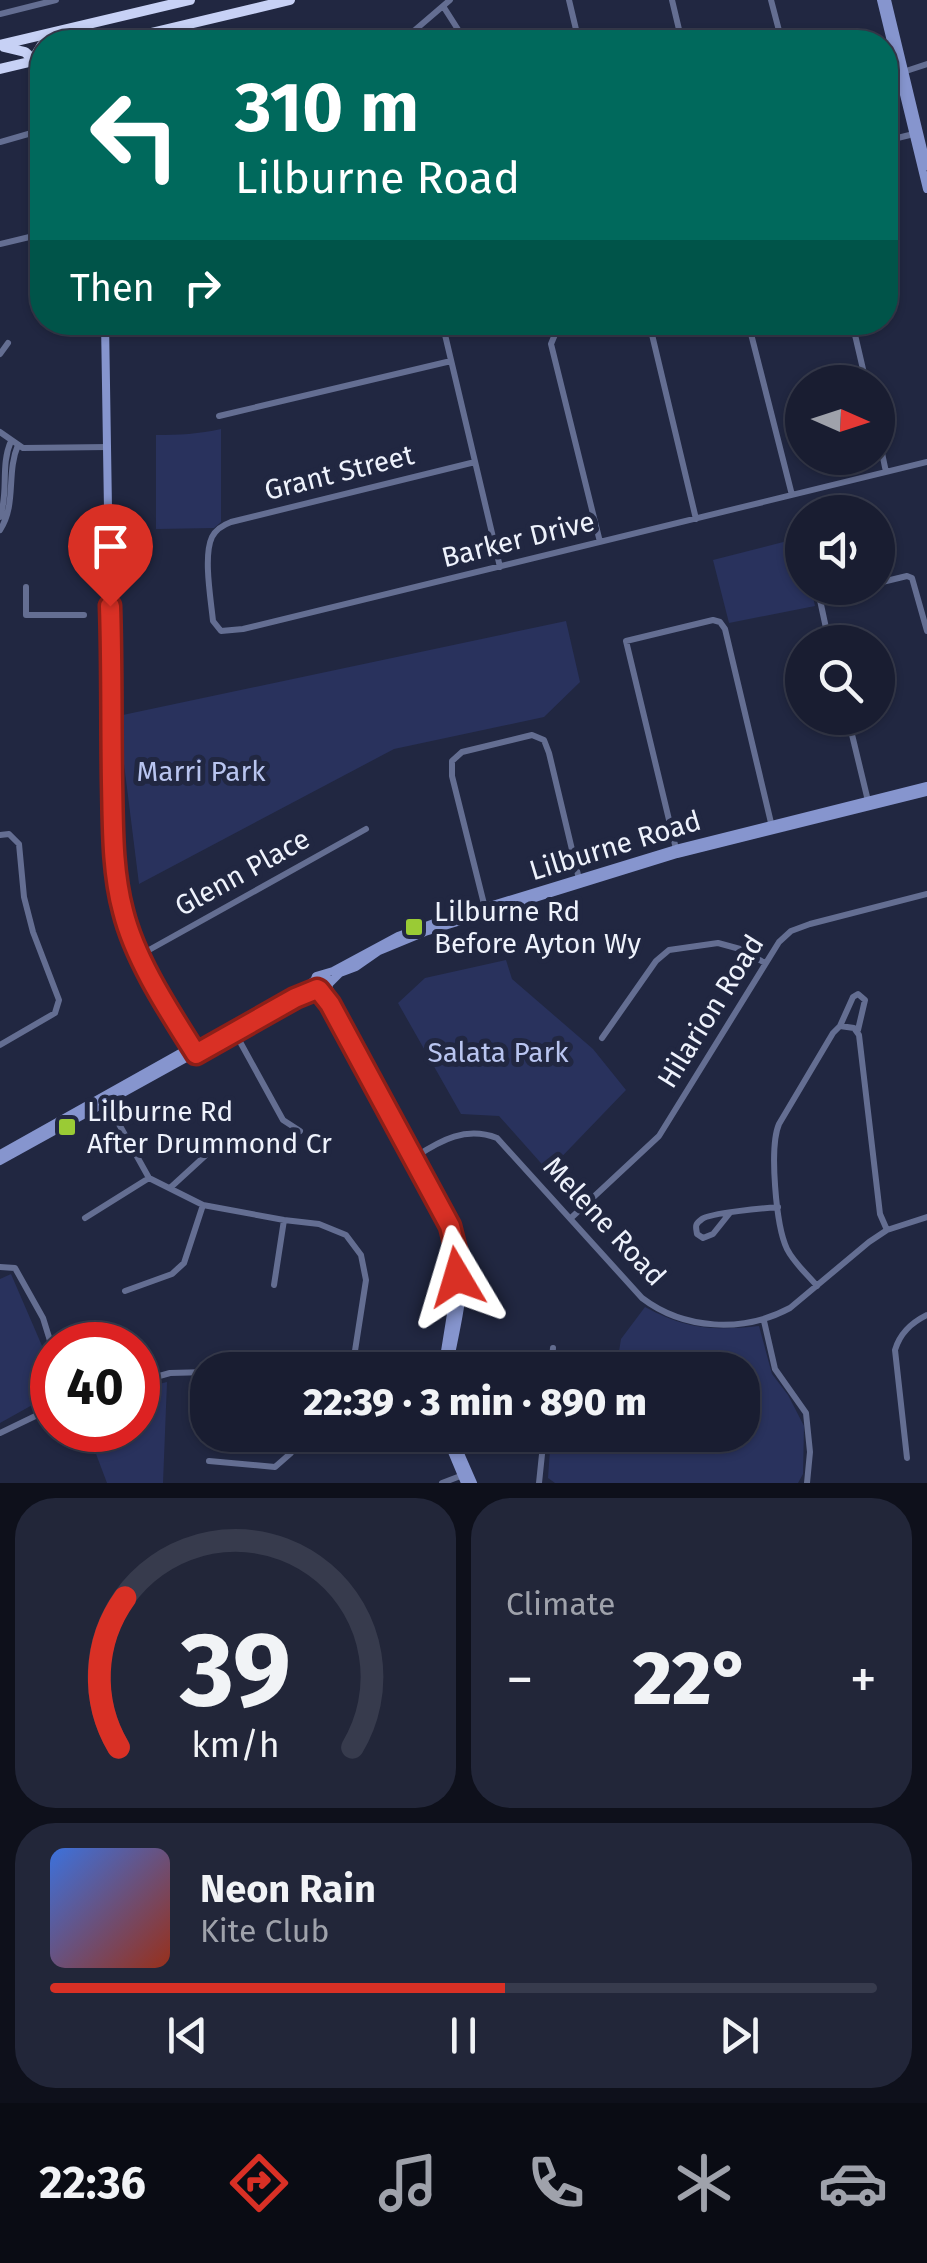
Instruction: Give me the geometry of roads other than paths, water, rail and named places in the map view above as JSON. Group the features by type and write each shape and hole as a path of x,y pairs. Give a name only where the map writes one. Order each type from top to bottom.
{"highway":[{"path":"66,30 190,0"},
{"path":"164,30 290,0"},
{"path":"0,46 30,39"},
{"path":"0,46 30,55"},
{"path":"0,68 30,62"}],"street":[{"path":"0,14 56,0"},
{"path":"415,30 450,0"},
{"path":"569,0 576,30"},
{"path":"672,0 679,30"},
{"path":"770,0 779,30"},
{"path":"884,0 892,30"},
{"path":"443,6 458,30"},
{"path":"898,56 927,189"},
{"path":"902,72 927,64"},
{"path":"0,142 30,133"},
{"path":"898,138 916,134"},
{"path":"916,134 927,166"},
{"path":"0,244 30,237"},
{"path":"106,335 112,821 122,909 140,955 194,1050"},
{"path":"445,335 500,566"},
{"path":"555,335 551,344 600,542"},
{"path":"651,335 696,519"},
{"path":"751,335 792,495"},
{"path":"855,335 862,365"},
{"path":"0,354 8,342"},
{"path":"218,416 452,361"},
{"path":"0,432 30,448 108,447"},
{"path":"0,518 4,468 15,443"},
{"path":"0,530 9,512 15,443"},
{"name":"Grant Street","path":"216,531 231,522 475,462"},
{"name":"Barker Drive","path":"895,470 927,462"},
{"name":"Barker Drive","path":"796,495 874,475"},
{"name":"Barker Drive","path":"216,531 208,552 212,621 224,632 785,498"},
{"path":"895,579 912,578 927,631"},
{"path":"26,587 26,615 84,615"},
{"path":"676,852 626,641 714,620 720,622 725,629 772,827"},
{"path":"485,910 452,776 456,756 470,750 532,735 544,740 580,881"},
{"path":"852,735 869,804"},
{"name":"Lilburne Road","path":"321,986 329,980 325,975 398,936 676,852 927,789"},
{"name":"Glenn Place","path":"140,955 366,829"},
{"path":"0,834 9,834 19,844 24,897 59,1000 55,1013 0,1044"},
{"name":"Hilarion Road","path":"572,1218 659,1136 778,942 791,931 810,924 927,894"},
{"name":"Lilburne Road","path":"0,1157 388,947 485,910"},
{"path":"602,1038 656,961 669,950 718,943 740,949 765,963"},
{"path":"321,986 456,1222 462,1247 462,1286 449,1352"},
{"path":"816,1286 787,1248 778,1206 774,1135 840,1026 852,997 862,994 865,1000 858,1031 880,1214 887,1230"},
{"path":"840,1026 858,1031"},
{"path":"233,1029 282,1120 300,1131"},
{"path":"105,1100 149,1178 204,1205 320,1224 346,1235 362,1255 366,1280 355,1352"},
{"name":"Melene Road","path":"416,1156 468,1132 492,1136 572,1218 623,1280 651,1305 708,1324 764,1320 790,1308 887,1230 927,1217"},
{"path":"170,1188 206,1155"},
{"path":"85,1218 149,1178"},
{"path":"125,1290 172,1274 184,1263 204,1205"},
{"path":"729,1214 713,1234 703,1238 697,1234 696,1226 704,1218 778,1206"},
{"path":"274,1284 284,1220"},
{"path":"0,1267 15,1268 44,1322"},
{"path":"907,1458 895,1350 903,1334 927,1315"},
{"path":"764,1320 776,1368 806,1413 810,1452 807,1483"},
{"path":"553,1352 554,1348"},
{"path":"160,1376 190,1372"},
{"path":"0,1433 30,1419"},
{"path":"209,1461 276,1467 290,1452"},
{"path":"455,1452 465,1477 473,1483"},
{"path":"539,1483 542,1452"},
{"path":"442,1483 465,1477"}],"place":[{"name":"Lilburne Rd Before Ayton Wy","path":"414,927"},
{"name":"Lilburne Rd After Drummond Cr","path":"67,1127"}],"park label":[{"name":"Marri Park","path":"201,771"},
{"name":"Salata Park","path":"498,1052"}]}
